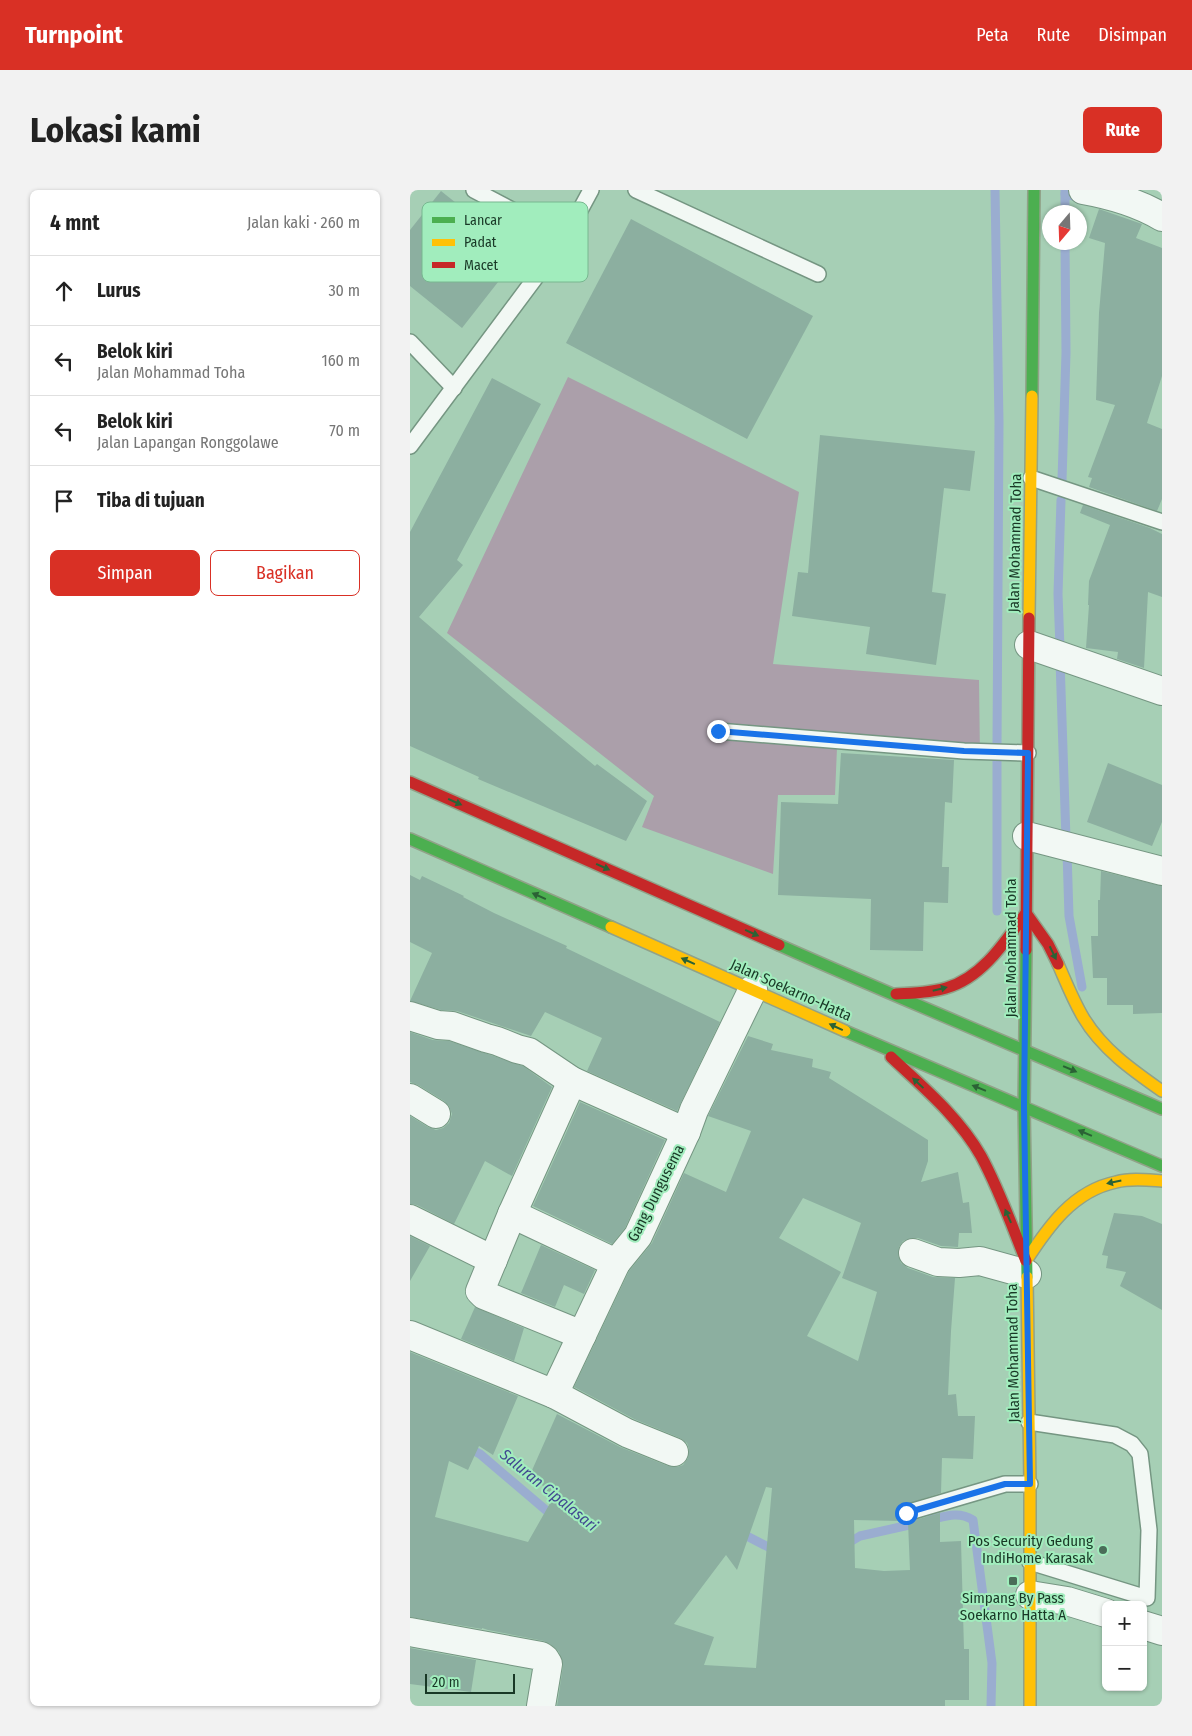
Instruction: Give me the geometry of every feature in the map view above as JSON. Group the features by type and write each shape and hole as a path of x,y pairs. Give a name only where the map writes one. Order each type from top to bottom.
{"main road":[{"name":"Jalan Mohammad Toha","path":"1030,1706 1030,1484 1024,1106 1034,190"},
{"path":"410,782 891,994 1162,1109"},
{"name":"Jalan Soekarno-Hatta","path":"410,839 881,1047 1162,1166"},
{"path":"891,994 926,992 952,986 963,981 994,956 1026,913 1050,946 1072,995 1090,1028 1110,1050 1134,1071 1162,1091"},
{"path":"881,1047 943,1107 968,1138 984,1162 1009,1218 1027,1267"},
{"path":"1027,1267 1042,1236 1061,1214 1090,1190 1117,1180 1162,1181"}],"street":[{"path":"1083,190 1113,195 1162,217"},
{"path":"1028,645 1162,691"},
{"path":"1027,836 1162,871"},
{"name":"Gang Dungusema","path":"554,1394 616,1263 638,1236 686,1132 694,1110 753,989"},
{"path":"410,1016 438,1025 452,1026 529,1052 572,1081 686,1132"},
{"path":"572,1081 512,1214 480,1291 582,1335"},
{"path":"410,1098 436,1114"},
{"path":"512,1214 616,1263"},
{"path":"410,1219 492,1260"},
{"path":"913,1253 938,1262 980,1261 1027,1267"},
{"path":"410,1335 554,1394 627,1433 674,1452"},
{"path":"1030,1595 1067,1601 1102,1612"},
{"path":"1147,1626 1162,1630"},
{"path":"410,1632 541,1656 548,1664 541,1706"}],"lane":[{"path":"474,190 497,202"},
{"path":"585,202 591,190"},
{"path":"636,190 818,274"},
{"path":"410,446 533,282"},
{"path":"410,342 454,388"},
{"path":"1031,478 1162,522"},
{"path":"718,731 964,751 1028,753"},
{"path":"1029,1422 1115,1434 1132,1444 1140,1454 1149,1530 1147,1598 1030,1562"},
{"path":"906,1513 1005,1484 1030,1484"}],"shaded area":[{"path":"568,377 799,492 773,664 979,680 980,758 837,748 835,795 778,795 773,874 642,827 654,796 447,633"}],"building":[{"path":"441,191 455,202 432,202"},
{"path":"1099,209 1142,224 1136,238 1162,248 1162,376 1147,423 1162,429 1162,499 1157,511 1089,487 1092,478 1088,477 1115,405 1096,400 1099,313 1105,243 1089,238"},
{"path":"422,215 422,282 498,282 462,328 410,286 410,230"},
{"path":"631,219 813,316 747,439 566,343"},
{"path":"492,378 541,404 457,560 463,565 419,617 595,766 597,764 647,801 626,841 478,779 479,777 410,746 410,532"},
{"path":"820,435 975,451 970,491 944,488 932,592 946,594 936,665 866,654 870,627 792,616 798,572 808,573"},
{"path":"1083,505 1162,534 1162,597 1148,592 1144,668 1117,659 1118,652 1086,648 1089,581 1110,525 1080,513"},
{"path":"841,753 954,760 952,803 945,802 942,867 949,867 948,903 924,902 923,951 870,950 871,899 778,895 781,802 838,804"},
{"path":"1108,763 1162,785 1162,822 1152,846 1087,822"},
{"path":"1101,871 1162,886 1162,1013 1133,1014 1133,1005 1107,1005 1107,978 1093,978 1091,936 1098,936 1098,900 1100,900"},
{"path":"410,875 420,880 422,876 494,913 567,946 566,948 720,1022 677,1111 587,1071 602,1038 545,1012 531,1036 457,1011 441,1010 410,1001 432,953 410,942"},
{"path":"410,1032 433,1040 449,1041 523,1066 552,1087 512,1176 485,1161 454,1224 417,1205 410,1204 410,1116 436,1130 443,1128 449,1123 452,1114 449,1106 444,1101 410,1082"},
{"path":"748,1036 773,1044 771,1050 813,1059 812,1067 831,1072 829,1078 928,1140 928,1161 921,1182 958,1172 963,1203 969,1202 972,1233 959,1233 958,1247 941,1246 918,1238 911,1238 903,1241 899,1247 898,1255 901,1263 908,1268 933,1277 955,1278 948,1395 956,1394 958,1416 975,1416 973,1459 942,1458 941,1493 900,1506 897,1510 897,1515 901,1521 854,1520 855,1568 884,1571 910,1570 908,1522 940,1513 940,1542 961,1541 964,1649 969,1649 969,1700 945,1700 945,1706 557,1706 563,1666 559,1652 550,1644 544,1641 482,1628 410,1617 410,1352 518,1396 493,1455 479,1446 468,1470 449,1461 435,1517 528,1542 553,1498 545,1493 548,1489 529,1477 557,1414 620,1447 668,1466 677,1467 683,1465 688,1458 689,1449 687,1443 680,1438 634,1419 574,1387 629,1271 652,1243 684,1173 726,1192 751,1131 708,1116","holes":["803,1198 861,1223 842,1278 877,1292 858,1361 807,1336 841,1272 779,1238","766,1487 772,1488 756,1668 704,1665 714,1637 674,1624 726,1555 737,1570"]},
{"path":"580,1102 665,1140 625,1228 612,1244 533,1206"},
{"path":"1114,1213 1142,1216 1162,1224 1162,1310 1120,1286 1126,1272 1106,1268 1108,1256 1102,1255"},
{"path":"410,1236 430,1246 410,1281"},
{"path":"541,1245 595,1270 584,1294 564,1285 555,1307 521,1293"},
{"path":"475,1307 524,1328 514,1361 461,1339"},
{"path":"410,1648 476,1660 471,1692 410,1684"}],"waterway":[{"path":"995,190 999,422 997,745"},
{"path":"1065,190 1065,205"},
{"path":"1065,194 1082,198"},
{"path":"1062,480 1066,353 1065,250"},
{"path":"1060,648 1058,594 1061,500"},
{"path":"1060,660 1066,839"},
{"path":"997,756 997,911"},
{"path":"1067,852 1069,916 1082,987"},
{"name":"Saluran Cipalasari","path":"467,1447 480,1454 554,1517"},
{"name":"Saluran Cipalasari","path":"930,1520 957,1515 973,1520 992,1663 991,1706"},
{"name":"Saluran Cipalasari","path":"845,1545 860,1536 918,1523"},
{"name":"Saluran Cipalasari","path":"739,1532 776,1551"}],"traffic: fast":[{"path":"1032,396 1034,190"},
{"path":"410,839 611,927"},
{"path":"779,945 1162,1109"},
{"path":"1026,950 1024,1107 1027,1277"},
{"path":"845,1031 1162,1166"}],"traffic: slow":[{"path":"1029,618 1032,396"},
{"path":"611,927 845,1031"},
{"path":"1058,964 1079,1011 1099,1039 1129,1067 1162,1091"},
{"path":"1026,1261 1053,1223 1074,1202 1087,1193 1122,1181 1162,1181"},
{"path":"1027,1277 1030,1484 1030,1706"}],"traffic: jam":[{"path":"1026,950 1029,618"},
{"path":"410,782 779,945"},
{"path":"896,994 940,990 971,976 992,958 1026,913 1048,944 1058,964"},
{"path":"891,1057 940,1103 972,1142 994,1181 1026,1261"}],"place":[{"name":"Pos Security Gedung IndiHome Karasak","path":"1103,1550"},
{"name":"Simpang By Pass Soekarno Hatta A","path":"1013,1581"}],"route":[{"path":"718,731 964,751 1028,753 1024,1106 1030,1484 1005,1484 906,1513"}]}
